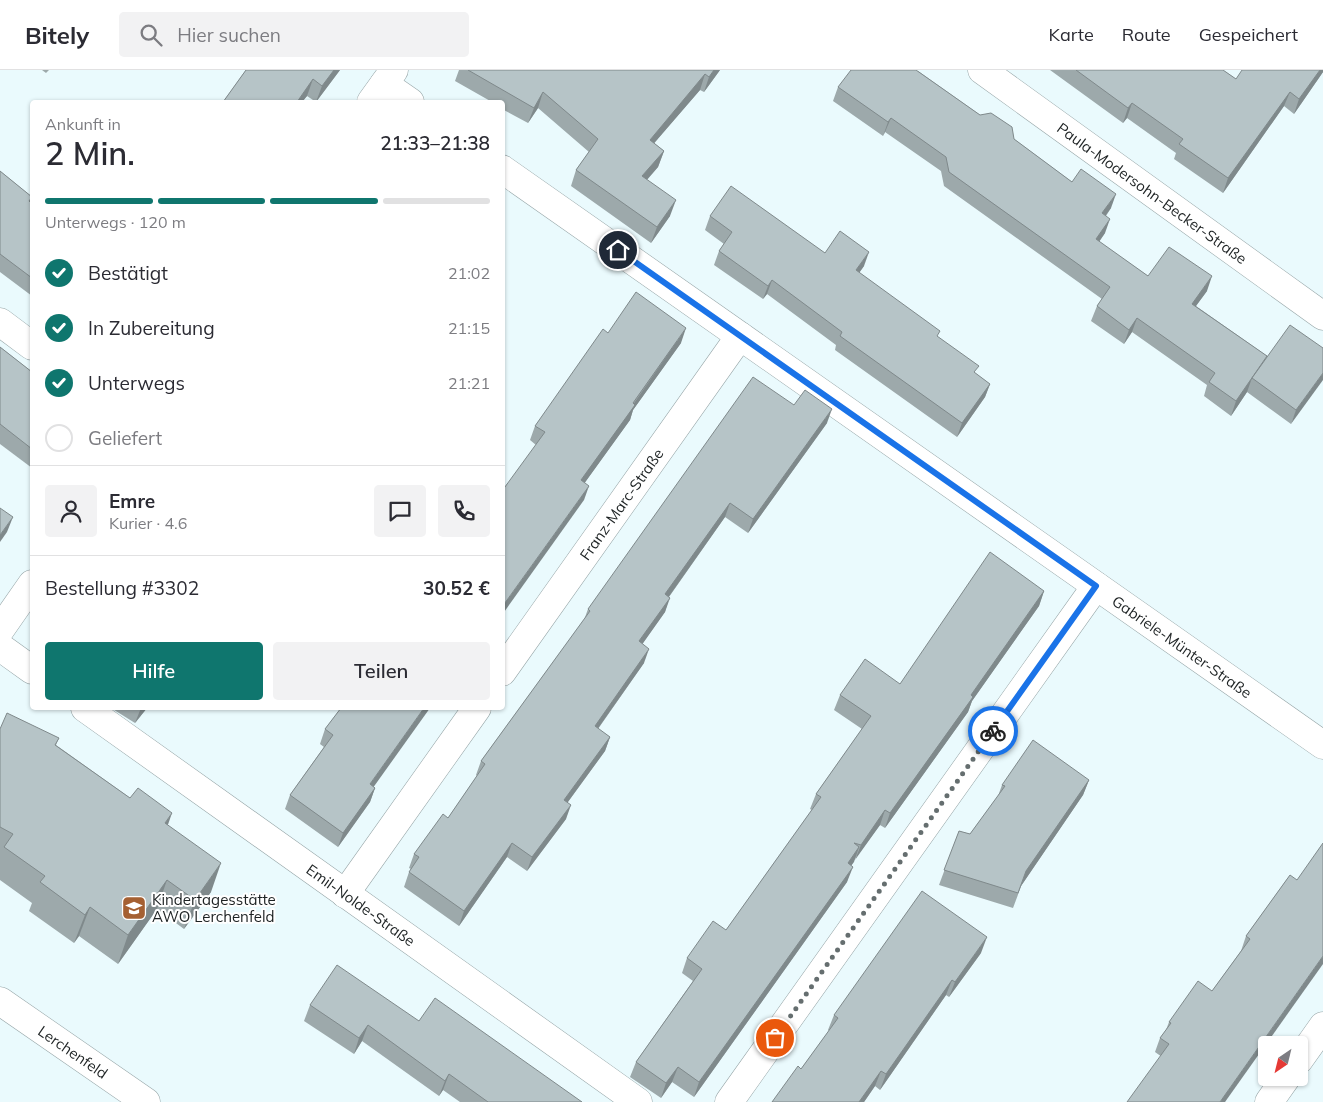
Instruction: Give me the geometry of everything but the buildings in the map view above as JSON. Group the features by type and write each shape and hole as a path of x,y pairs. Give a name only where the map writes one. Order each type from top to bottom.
{"street":[{"name":"Paula-Modersohn-Becker-Straße","path":"982,70 1323,316"},
{"path":"383,86 407,100"},
{"name":"Gabriele-Münter-Straße","path":"505,171 1323,746"},
{"path":"0,322 30,344"},
{"name":"Franz-Marc-Straße","path":"505,668 740,336"},
{"path":"729,1102 1096,586"},
{"path":"0,630 30,587"},
{"path":"0,647 30,669"},
{"name":"Emil-Nolde-Straße","path":"88,710 638,1102"},
{"path":"345,894 476,710"},
{"name":"Lerchenfeld","path":"0,1001 146,1102"},
{"path":"1308,1047 1323,1026"},
{"path":"1269,1102 1280,1086"}],"way so far":[{"path":"775,1038 993,731"}],"place":[{"name":"Kindertagesstätte AWO Lerchenfeld","path":"134,908"}],"route":[{"path":"618,250 1096,586 993,731"}]}
